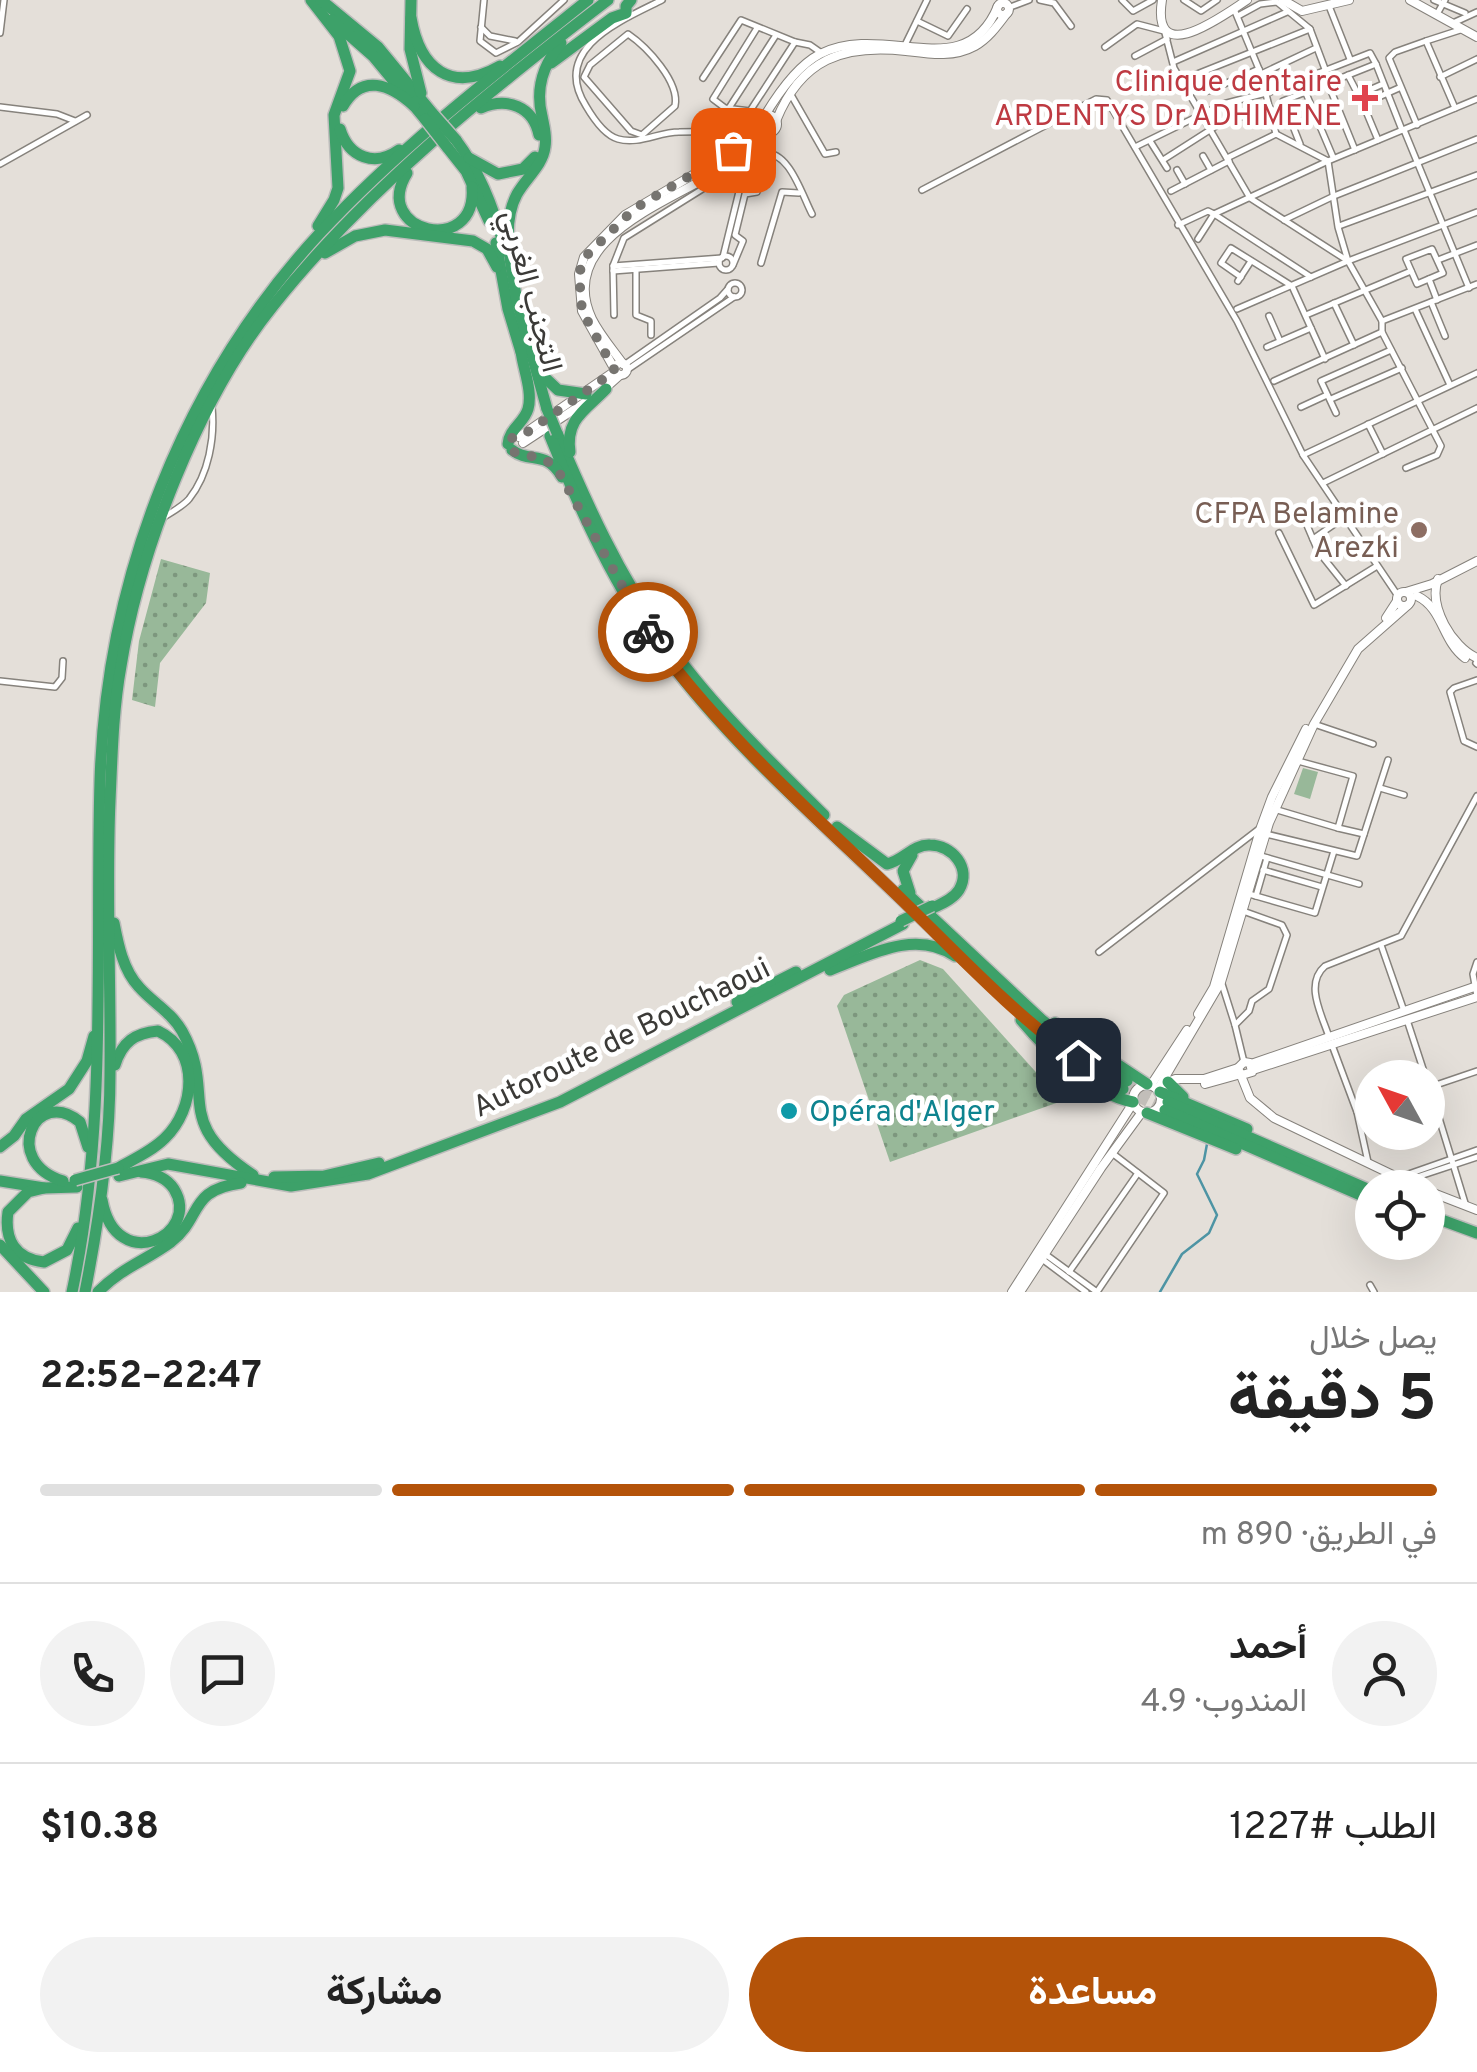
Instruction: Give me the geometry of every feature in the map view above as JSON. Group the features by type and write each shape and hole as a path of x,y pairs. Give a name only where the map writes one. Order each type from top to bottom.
{"highway":[{"name":"التجنب الغربي","path":"311,0 362,44 414,106 442,128 472,183 496,239 525,352 576,499 647,630 706,706 766,770 990,985 1079,1051 1121,1088"},
{"path":"72,1292 90,1166 100,1002 100,775 106,698 118,630 150,512 199,402 250,318 327,214 338,188 334,115 348,79 349,63 339,36 311,0"},
{"name":"التجنب الغربي","path":"322,0 378,47 468,157 491,201 513,306"},
{"path":"411,0 413,72 442,128"},
{"path":"513,306 511,210 520,188 544,153 546,134 539,104 544,70 588,0"},
{"path":"410,18 422,57 448,74 472,78 508,61 608,0"},
{"path":"544,70 612,18 627,15 626,6 632,0"},
{"path":"250,318 339,213 575,18"},
{"path":"414,106 390,87 363,86 341,108 342,136 355,151 376,160 498,103 521,106 538,126 538,154 523,169 498,174 468,157"},
{"path":"84,1292 101,1193 110,1078 110,803 120,667 161,519 188,452 256,329 352,218 442,128"},
{"path":"418,156 399,188 402,211 412,222 424,228 449,230 470,210 472,183"},
{"path":"299,276 338,244 369,232 462,238 482,245 492,255 513,306"},
{"path":"525,352 550,385 567,393 586,394"},
{"path":"525,352 529,402 524,418 510,434 517,455 551,462 576,499"},
{"path":"573,470 568,444 571,426 581,410 606,389"},
{"name":"التجنب الغربي","path":"553,435 607,544 665,641 744,734 837,827 931,910 1009,996"},
{"path":"837,827 886,864 924,845 943,847 954,854 963,870 962,884 955,896 902,923"},
{"path":"926,848 948,853 960,872 952,894 931,910 910,893 903,877 909,858 926,848"},
{"path":"108,900 121,951 137,986 180,1027 189,1046 197,1103 209,1138 253,1178"},
{"name":"Autoroute de Bouchaoui","path":"253,1178 324,1176 372,1166 537,1105 777,981 902,923"},
{"name":"Autoroute de Bouchaoui","path":"0,1177 44,1188 123,1172 167,1158 184,1158 291,1186 368,1174 560,1102 902,923"},
{"path":"762,998 858,959 907,944 930,945 948,952 990,985"},
{"path":"1009,996 1160,1092 1354,1193"},
{"path":"1009,996 1032,1034 1059,1060 1121,1088 1133,1102"},
{"path":"0,1147 26,1119 58,1099 78,1078 93,1044 100,1002"},
{"path":"110,1078 126,1042 158,1031 180,1046 189,1072 189,1090 176,1126 123,1172"},
{"path":"1160,1092 1191,1103 1355,1182"},
{"path":"1160,1092 1344,1177"},
{"path":"72,1182 39,1173 28,1164 23,1150 28,1127 44,1113 63,1112 80,1122 88,1142 90,1166"},
{"path":"1144,1113 1354,1193"},
{"path":"101,1193 110,1225 128,1241 153,1242 168,1233 177,1220 180,1204 168,1181 156,1174 123,1172"},
{"name":"Autoroute de Bouchaoui","path":"0,1177 72,1182"},
{"path":"98,1292 132,1263 178,1235 207,1194 253,1178"},
{"path":"44,1188 28,1192 8,1212 12,1246 32,1260 58,1257 67,1250 87,1200"},
{"path":"1445,1223 1477,1237"},
{"path":"1445,1228 1477,1237"},
{"path":"0,1245 44,1292"}],"main road":[{"path":"1162,0 1160,19 1168,29 1184,36 1236,12 1247,0"},
{"path":"1283,0 1302,11 1350,0"},
{"path":"1410,0 1477,36"},
{"path":"621,369 582,311 582,261 609,230 634,209 714,164 741,144 806,64 821,54 859,42 949,49 970,43 1007,6"},
{"path":"621,369 590,314 586,275 592,258 631,220 723,167 775,130 790,94 810,70 840,54 869,49 959,52 987,38 1007,6"},
{"path":"761,119 770,116 776,121"},
{"path":"761,119 766,133"},
{"path":"515,443 606,389 621,369"},
{"path":"515,443 621,369"},
{"path":"1400,595 1400,605 1477,561"},
{"path":"1400,595 1435,588 1449,633 1477,662"},
{"path":"1421,592 1438,605"},
{"path":"1421,592 1456,652 1477,662"},
{"path":"1160,1092 1221,982 1263,857 1264,831 1314,724 1358,649 1421,592"},
{"path":"1016,1292 1112,1153 1144,1113 1159,1106 1160,1092 1214,987 1272,797 1324,694 1354,646 1388,616 1400,595"},
{"path":"1016,1292 1111,1140 1136,1090 1160,1092 1186,1080 1202,1084 1476,992"},
{"path":"1246,1070 1248,1096 1255,1104 1280,1122 1383,1170"},
{"path":"1121,1088 1124,1114"},
{"path":"1133,1102 1144,1113"},
{"path":"1445,1199 1477,1210"}],"street":[{"path":"0,33 4,0"},
{"path":"484,0 480,40 492,52 501,52 518,42 564,0"},
{"path":"662,0 627,15 592,41 574,73 584,103 607,132 618,139 634,140 673,132 723,133 743,129 761,119 754,107"},
{"path":"905,45 927,0"},
{"path":"1007,6 1029,0"},
{"path":"1040,0 1054,4 1071,26"},
{"path":"1122,0 1133,11 1153,0"},
{"path":"1184,0 1201,11 1217,0"},
{"path":"1434,0 1466,13"},
{"path":"1276,134 1260,71 1236,12 1277,2 1310,29 1324,69"},
{"path":"1438,14 1444,2"},
{"path":"1329,6 1350,59"},
{"path":"917,21 948,36 967,9"},
{"path":"1172,62 1287,12"},
{"path":"1453,23 1477,12"},
{"path":"1160,19 1172,62 1250,198 1348,261"},
{"path":"702,78 741,20 810,46 821,54"},
{"path":"1105,46 1137,24 1166,35"},
{"path":"480,25 490,36 518,42"},
{"path":"758,28 714,99 729,108 745,112 754,107 796,42"},
{"path":"1182,80 1310,29"},
{"path":"1417,124 1389,58 1395,52 1463,29"},
{"path":"729,108 776,35"},
{"path":"1135,56 1166,35"},
{"path":"632,36 670,80 677,104 642,135 631,132 584,76 586,68 605,51 622,37 632,36"},
{"path":"592,41 605,51"},
{"path":"1426,41 1456,109"},
{"path":"1208,91 1316,48"},
{"path":"1135,148 1202,112 1266,93 1370,53 1469,288"},
{"path":"1440,77 1477,59"},
{"path":"1300,144 1282,103 1327,81 1376,64"},
{"path":"1348,74 1378,140"},
{"path":"1327,81 1355,150"},
{"path":"1358,95 1384,84"},
{"path":"1363,104 1399,88"},
{"path":"1304,91 1331,160 1338,227 1348,261 1382,321 1382,332 1433,429 1440,452 1406,468"},
{"path":"790,94 826,154 836,152"},
{"path":"922,190 1102,97 1112,104 1178,225 1237,321 1303,455 1389,585 1400,595"},
{"path":"1198,239 1214,214 1477,99"},
{"path":"0,107 57,114 76,122"},
{"path":"1162,160 1238,115 1272,109"},
{"path":"0,164 87,115"},
{"path":"714,164 725,146 723,133"},
{"path":"1276,134 1331,160"},
{"path":"1172,191 1276,134"},
{"path":"1284,220 1477,138"},
{"path":"1150,140 1167,168"},
{"path":"614,316 613,269 626,236 769,151"},
{"path":"769,151 782,158 812,214"},
{"path":"732,266 742,242 734,235 746,194 757,192 769,151"},
{"path":"1203,156 1210,170"},
{"path":"734,297 722,262 747,161"},
{"path":"1177,170 1185,184"},
{"path":"1338,227 1477,174"},
{"path":"762,263 782,192 801,193"},
{"path":"1178,225 1208,211 1311,277"},
{"path":"1237,309 1477,212"},
{"path":"1437,260 1477,245"},
{"path":"1251,261 1240,279 1221,264 1231,248 1292,286 1325,359"},
{"path":"1432,249 1437,260 1442,273 1417,284 1406,259 1432,249"},
{"path":"613,269 731,259 731,286"},
{"path":"613,269 722,262 732,266"},
{"path":"636,270 636,315 650,320 652,335"},
{"path":"1306,316 1411,271"},
{"path":"1429,279 1445,336"},
{"path":"1382,321 1477,284"},
{"path":"621,369 731,286"},
{"path":"621,369 741,292 731,286"},
{"path":"1334,303 1354,345"},
{"path":"1414,308 1450,385"},
{"path":"1269,316 1280,342"},
{"path":"1266,347 1311,328"},
{"path":"1274,381 1382,332"},
{"path":"1336,413 1321,381 1391,350"},
{"path":"1301,407 1402,368"},
{"path":"1303,455 1450,385 1476,377"},
{"path":"161,519 188,502 201,479 214,422 212,406"},
{"path":"1323,484 1477,408"},
{"path":"1368,424 1384,454"},
{"path":"1300,508 1326,564 1346,586"},
{"path":"1313,539 1346,516"},
{"path":"1279,533 1314,605 1377,566"},
{"path":"0,682 52,688 62,678 63,662"},
{"path":"1477,680 1450,692 1464,740 1477,746"},
{"path":"1314,724 1373,744"},
{"path":"1296,760 1353,776"},
{"path":"1099,952 1264,831 1357,856 1388,760"},
{"path":"1338,828 1356,768"},
{"path":"1380,788 1404,796"},
{"path":"1355,1109 1314,988 1315,977 1326,966 1401,936 1477,796"},
{"path":"1274,808 1364,834"},
{"path":"1334,851 1328,874 1317,910 1313,914 1252,895 1263,857 1328,874 1359,884"},
{"path":"1262,870 1323,887"},
{"path":"1235,1024 1269,988 1287,935 1282,925 1243,912"},
{"path":"1381,945 1420,1060"},
{"path":"1476,992 1473,974 1477,962"},
{"path":"1221,982 1246,1070"},
{"path":"1445,1080 1477,1072"},
{"path":"1445,1137 1466,1208"},
{"path":"1366,1150 1369,1163"},
{"path":"1043,1257 1097,1292 1164,1193 1112,1153"},
{"path":"1429,1170 1477,1154"},
{"path":"1069,1272 1138,1173"},
{"path":"1043,1257 1086,1292"}],"green space":[{"path":"161,559 210,573 206,603 160,663 155,707 132,700 139,641"},
{"path":"1303,768 1318,772 1310,799 1294,794"},
{"path":"920,960 943,969 1062,1101 890,1162 837,1006 844,995"}],"waterway":[{"path":"1160,1292 1182,1254 1209,1233 1217,1215 1197,1174 1207,1144"}],"tunnel":[{"path":"1127,1081 1168,1102"},
{"path":"1123,1089 1165,1110"}],"way so far":[{"path":"648,632 557,469 543,458 516,454 508,444 615,371 582,311 579,274 586,254 634,209 733,150"}],"place":[{"name":"Clinique dentaire ARDENTYS Dr ADHIMENE","path":"1365,98"},
{"name":"CFPA Belamine Arezki","path":"1419,530"},
{"name":"Opéra d'Alger","path":"789,1111"}],"route":[{"path":"648,632 706,706 766,770 1007,1000 1078,1060"}]}
